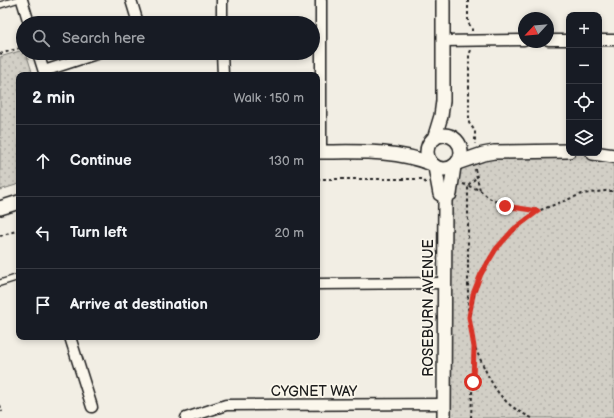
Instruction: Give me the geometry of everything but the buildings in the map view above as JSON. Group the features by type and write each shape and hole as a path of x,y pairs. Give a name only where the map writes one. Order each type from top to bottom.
{"street":[{"path":"22,0 27,16"},
{"path":"131,0 136,16"},
{"path":"222,0 222,16"},
{"path":"320,76 321,0"},
{"path":"434,166 427,154 441,116 443,101 443,0"},
{"path":"442,40 518,40"},
{"path":"554,40 566,40"},
{"path":"602,40 614,40"},
{"path":"40,60 44,72"},
{"path":"47,72 80,60"},
{"path":"222,60 223,72"},
{"path":"443,101 447,120 461,153 456,165"},
{"path":"391,153 418,148 444,135 474,153"},
{"path":"320,152 391,153 420,159 434,166 448,169 474,153 566,151"},
{"path":"602,154 614,156"},
{"name":"ROSEBURN AVENUE","path":"445,198 450,194 456,165"},
{"name":"ROSEBURN AVENUE","path":"434,166 440,194 445,198"},
{"name":"ROSEBURN AVENUE","path":"444,418 445,198"},
{"path":"0,208 16,203"},
{"path":"320,284 444,283"},
{"path":"71,340 92,407"},
{"name":"CYGNET WAY","path":"186,418 226,405 444,404"}],"lane":[{"path":"0,5 16,0"},
{"path":"0,282 16,278"}],"path":[{"path":"468,0 468,23 472,28 471,51 469,55 469,124 475,131 474,153 476,177 480,190"},
{"path":"0,54 16,49"},
{"path":"471,418 474,347 468,307 468,185 476,177"},
{"path":"320,179 422,178 427,184 438,183"},
{"path":"453,181 480,190 489,198 505,206 538,211"},
{"path":"469,317 473,294 481,274 496,249 514,229 538,211 582,194 614,191"},
{"path":"0,236 16,231"},
{"path":"474,347 496,392 516,411 532,418"},
{"path":"0,405 2,412"}],"shaded area":[{"path":"16,52 16,60 28,60 32,72 16,72 16,185 0,190 0,57"},
{"path":"566,153 566,156 602,156 602,154 614,156 614,418 444,418 444,283 454,166 470,158"}],"route":[{"path":"473,382 474,347 469,317 473,294 481,274 496,249 514,229 538,211 523,210 505,206"}]}
